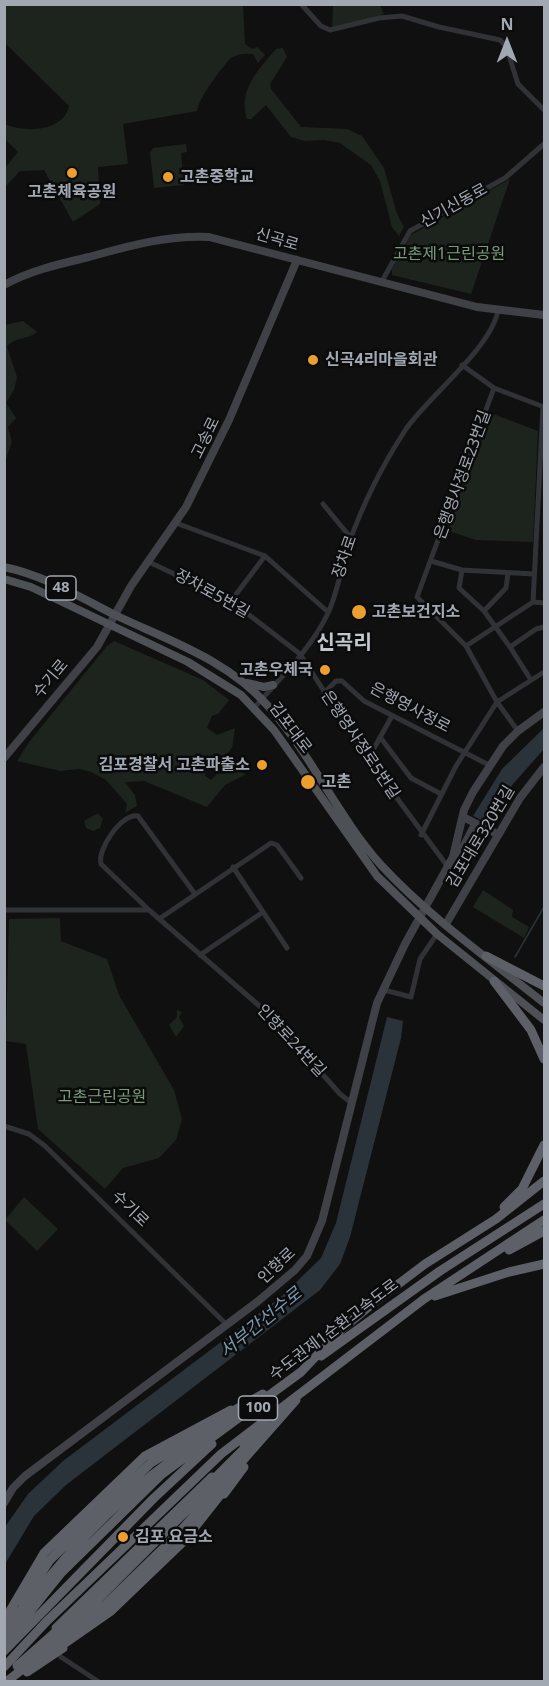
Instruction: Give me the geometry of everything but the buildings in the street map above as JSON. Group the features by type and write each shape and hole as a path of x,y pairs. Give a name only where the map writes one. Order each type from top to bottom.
{"highway":[{"path":"486,956 544,986"},
{"path":"494,981 531,1030 544,1059"},
{"path":"481,1229 522,1189 544,1145"},
{"path":"4,1635 62,1572 162,1474 301,1372 342,1329 372,1304 425,1264 481,1229 544,1181"},
{"name":"수도권제1순환고속도로","path":"4,1651 183,1470 301,1372 397,1300 544,1204"},
{"name":"수도권제1순환고속도로","path":"4,1667 47,1621 193,1479 312,1382 424,1299 544,1220"},
{"path":"457,1278 544,1231"},
{"path":"424,1299 509,1272 544,1264"},
{"path":"4,1616 40,1551 142,1454 301,1372"},
{"path":"4,1621 44,1553 145,1456 301,1372"},
{"path":"4,1635 48,1557 148,1460 301,1372"},
{"path":"7,1680 115,1613 187,1543 312,1382"},
{"path":"7,1680 312,1382"}],"main road":[{"name":"김포대로","path":"4,567 41,578 213,661 244,683 278,717 365,845 391,876 425,908 544,1003"},
{"name":"김포대로","path":"4,579 31,587 206,672 255,707 282,740 368,865 437,934 544,1020"},
{"path":"244,683 260,686 273,685"}],"street":[{"path":"301,4 321,26 330,30 379,18 402,16 439,27 500,40 506,46 521,88 544,110"},
{"name":"신기신동로","path":"381,283 410,231 505,178 544,144"},
{"name":"신곡로","path":"4,285 49,267 181,236 228,240 381,283 498,311 544,315"},
{"name":"고송로","path":"114,614 176,523 229,420 297,260"},
{"name":"장차로","path":"255,707 300,654 328,612 351,538 381,472 402,435 428,401 491,330 498,311"},
{"path":"462,365 494,388 544,407 534,602"},
{"name":"은행영사정로23번길","path":"494,388 417,597 466,646 497,702 518,731"},
{"path":"323,504 351,538"},
{"path":"176,523 265,556 328,612"},
{"path":"231,601 265,556"},
{"name":"은행영사정로23번길","path":"431,561 462,570 534,574"},
{"name":"장차로5번길","path":"148,562 231,601 300,654"},
{"path":"462,570 459,588 484,611 497,627 531,680"},
{"path":"484,611 506,588 508,573"},
{"path":"466,646 534,602 544,603"},
{"name":"수기로","path":"4,758 97,647 114,614"},
{"path":"510,646 536,628 544,627"},
{"name":"은행영사정로5번길","path":"300,654 368,759 421,835 448,867"},
{"path":"421,835 464,752 497,702 544,672"},
{"name":"은행영사정로","path":"324,693 339,680 361,699 489,765"},
{"path":"425,908 453,857 468,801 489,765 518,731 544,712"},
{"path":"368,759 392,716"},
{"name":"은행영사정로5번길","path":"380,737 411,778 441,794"},
{"name":"김포대로320번길","path":"446,924 497,834 527,788 544,767"},
{"name":"인향로24번길","path":"195,894 138,816 130,816 118,825 99,861 149,910 271,1016 340,1094 353,1104"},
{"path":"463,817 497,834"},
{"path":"453,857 460,853 473,828 481,826"},
{"path":"159,919 266,844 274,843 301,878"},
{"path":"233,867 287,948"},
{"name":"인향로","path":"4,1503 13,1488 45,1460 227,1325 295,1270 312,1248 322,1221 373,1018 384,990 425,908"},
{"path":"4,910 149,910"},
{"path":"200,955 263,912"},
{"path":"384,990 411,997 420,959 437,934"},
{"name":"수기로","path":"4,1126 29,1134 45,1146 227,1325"},
{"path":"4,1484 13,1488"},
{"path":"61,1657 99,1682"}],"green space":[{"path":"5,4 243,5 245,44 252,49 257,47 265,55 258,63 253,54 242,54 231,58 206,91 197,111 123,124 128,164 98,167 100,204 73,222 44,170 20,171 5,187 5,168 18,152 5,139 5,124 22,129 42,128 60,121 66,115 69,106 5,43"},
{"path":"333,5 380,5 384,14 332,28"},
{"path":"283,48 287,57 270,84 271,89 301,127 347,129 362,136 384,168 397,214 404,227 399,236 392,227 380,181 371,165 340,143 324,140 305,141 291,137 266,105 251,119 247,119 245,99 251,81 276,49"},
{"path":"186,144 187,152 181,153 184,185 154,188 150,153 153,148"},
{"name":"고촌제1근린공원","path":"510,179 471,294 392,275 392,269 411,235"},
{"path":"23,321 37,332 14,341 7,347 17,377 14,390 6,403 16,418 8,427 12,442 5,462 5,325"},
{"path":"488,412 538,431 533,542 476,540 446,530"},
{"path":"114,641 203,680 229,700 219,713 212,716 207,728 217,735 235,728 232,748 221,761 208,763 205,776 211,780 217,774 239,772 246,774 225,785 207,807 144,781 125,782 135,795 137,806 125,813 127,804 106,780 91,772 80,769 60,771 17,761 29,742 107,646"},
{"path":"98,813 103,819 100,828 93,831 86,828 84,821"},
{"path":"483,890 513,910 512,917 529,927 524,938 473,907"},
{"name":"고촌근린공원","path":"60,918 61,941 107,959 119,995 174,1090 182,1119 176,1140 159,1158 123,1168 105,1189 38,1129 26,1044 6,1041 9,919"},
{"path":"177,1010 182,1012 179,1017 184,1026 176,1037 169,1025 177,1017"},
{"path":"24,1197 58,1229 37,1251 5,1220"}],"water":[{"path":"544,728 544,749 513,784 487,823 473,816 502,769"},
{"name":"서부간선수로","path":"387,1017 403,1021 401,1038 350,1237 340,1264 320,1290 66,1485 34,1516 5,1564 5,1527 28,1494 63,1461 282,1296 321,1258 336,1223"}],"waterway":[{"path":"515,957 544,907"}],"place":[{"name":"고촌체육공원","path":"72,173"},
{"name":"고촌중학교","path":"168,177"},
{"name":"신곡4리마을회관","path":"313,360"},
{"name":"고촌보건지소","path":"359,612"},
{"name":"고촌우체국","path":"325,670"},
{"name":"김포경찰서 고촌파출소","path":"262,765"},
{"name":"고촌","path":"308,782"},
{"name":"김포 요금소","path":"123,1537"}],"district":[{"name":"신곡리","path":"344,643"}]}
